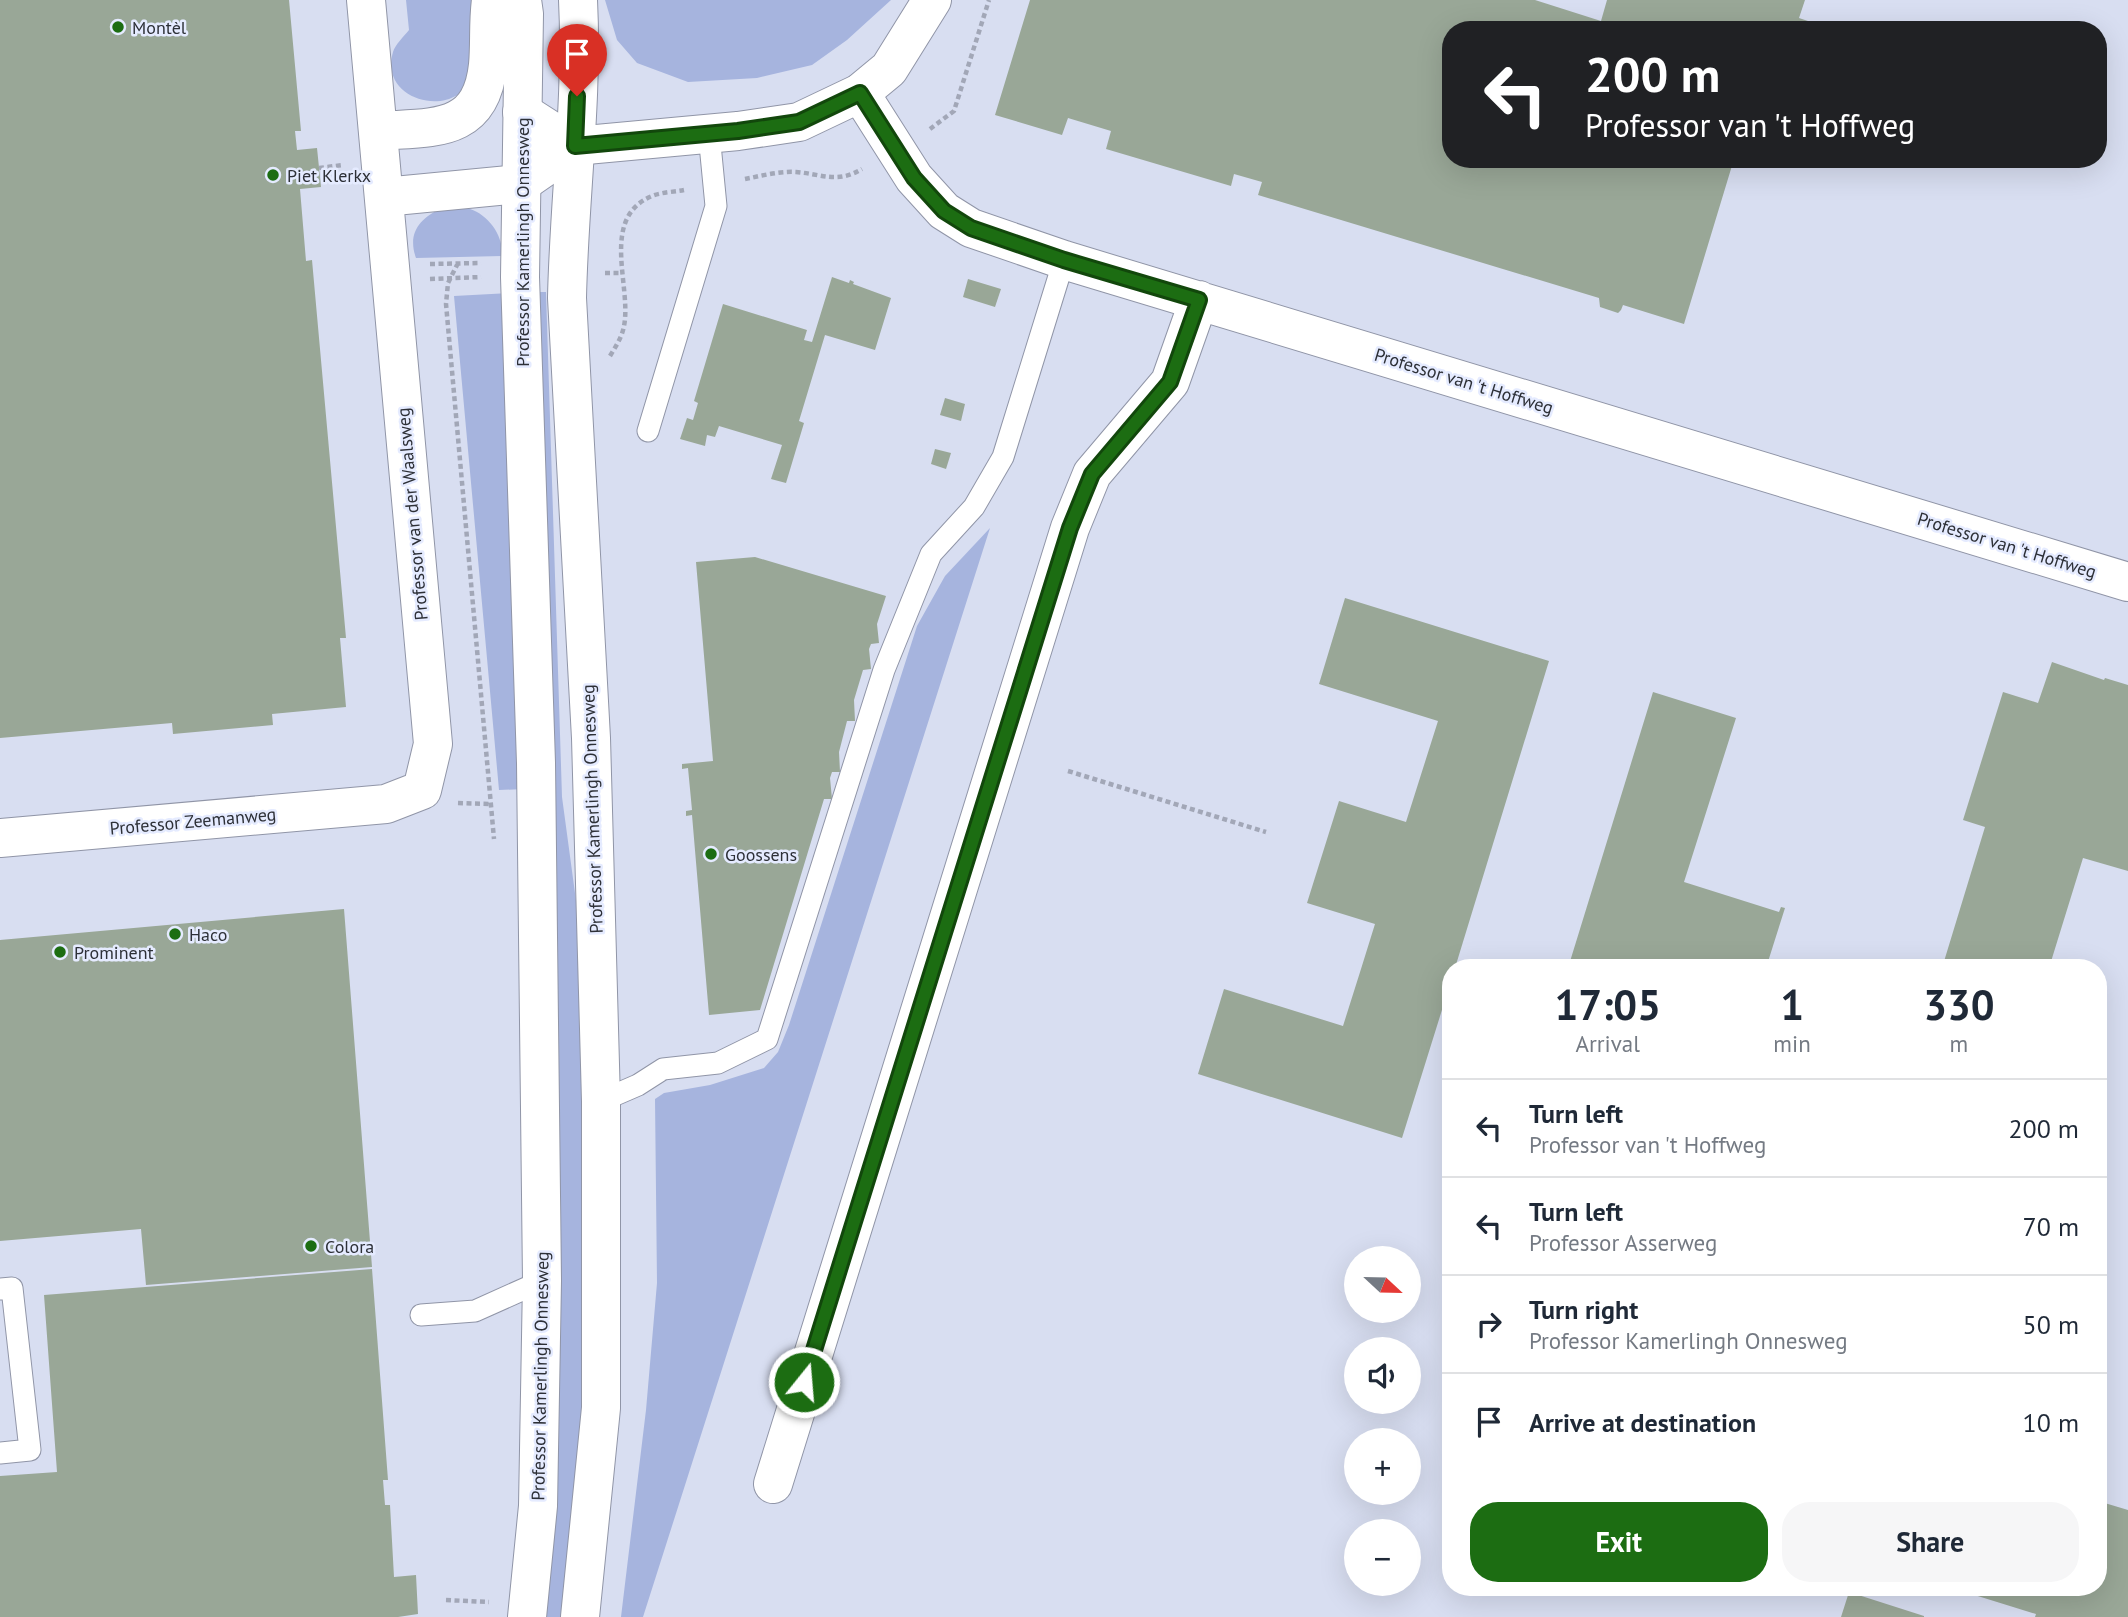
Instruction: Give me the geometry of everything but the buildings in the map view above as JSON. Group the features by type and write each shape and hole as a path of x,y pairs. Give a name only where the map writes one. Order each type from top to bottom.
{"street":[{"name":"Professor van der Waalsweg","path":"366,0 433,744 422,790 386,804"},
{"path":"378,131 440,126 470,113 476,105 485,80 491,0"},
{"name":"Professor Kamerlingh Onnesweg","path":"514,1610 538,1506 542,1281 537,763 520,290 522,0"},
{"name":"Professor Kamerlingh Onnesweg","path":"578,0 575,146 567,298 591,738 601,1101 601,1408 580,1617"},
{"path":"384,197 520,184 575,146 709,134 799,122 860,93 889,69 932,0"},
{"name":"Professor van 't Hoffweg","path":"860,93 914,178 944,211 971,228 1064,260 2128,582"},
{"path":"522,111 575,146"},
{"path":"773,1484 1070,528 1092,474 1170,382 1199,300"},
{"name":"Professor Zeemanweg","path":"0,838 386,804"}],"lane":[{"path":"648,431 716,206 709,134"},
{"path":"601,1101 638,1085 663,1069 718,1063 767,1039 884,670 931,554 974,507 1003,457 1064,260"},
{"path":"421,1315 475,1311 542,1281"},
{"path":"0,1289 12,1288 30,1450 0,1453"}],"path":[{"path":"458,263 448,283 446,304 494,840"},
{"path":"1068,771 1266,832"},
{"path":"446,1600 514,1610"}],"shaded area":[{"path":"406,0 476,0 474,69 464,90 452,98 422,100 408,94 397,83 392,69 393,52 409,30"},
{"path":"605,0 891,0 847,40 812,65 757,78 688,82 637,63 617,40"},
{"path":"442,208 467,208 483,216 498,234 502,256 416,258 413,241 417,227"},
{"path":"534,292 546,292 562,797 582,945 586,1383 569,1617 536,1617"},
{"path":"512,293 525,789 499,790 454,296"},
{"path":"990,528 643,1617 621,1617 646,1410 657,1283 655,1099 664,1093 710,1085 764,1068 778,1052 917,626 945,576"}],"place":[{"name":"Montèl","path":"118,27"},
{"name":"Piet Klerkx","path":"273,175"},
{"name":"Goossens","path":"711,854"},
{"name":"Haco","path":"175,934"},
{"name":"Prominent","path":"60,952"},
{"name":"Colora","path":"311,1246"}],"route":[{"path":"577,96 575,146 738,131 799,122 860,93 914,178 944,211 971,228 1064,260 1199,300 1170,382 1092,474 1070,528 804,1382"}]}
